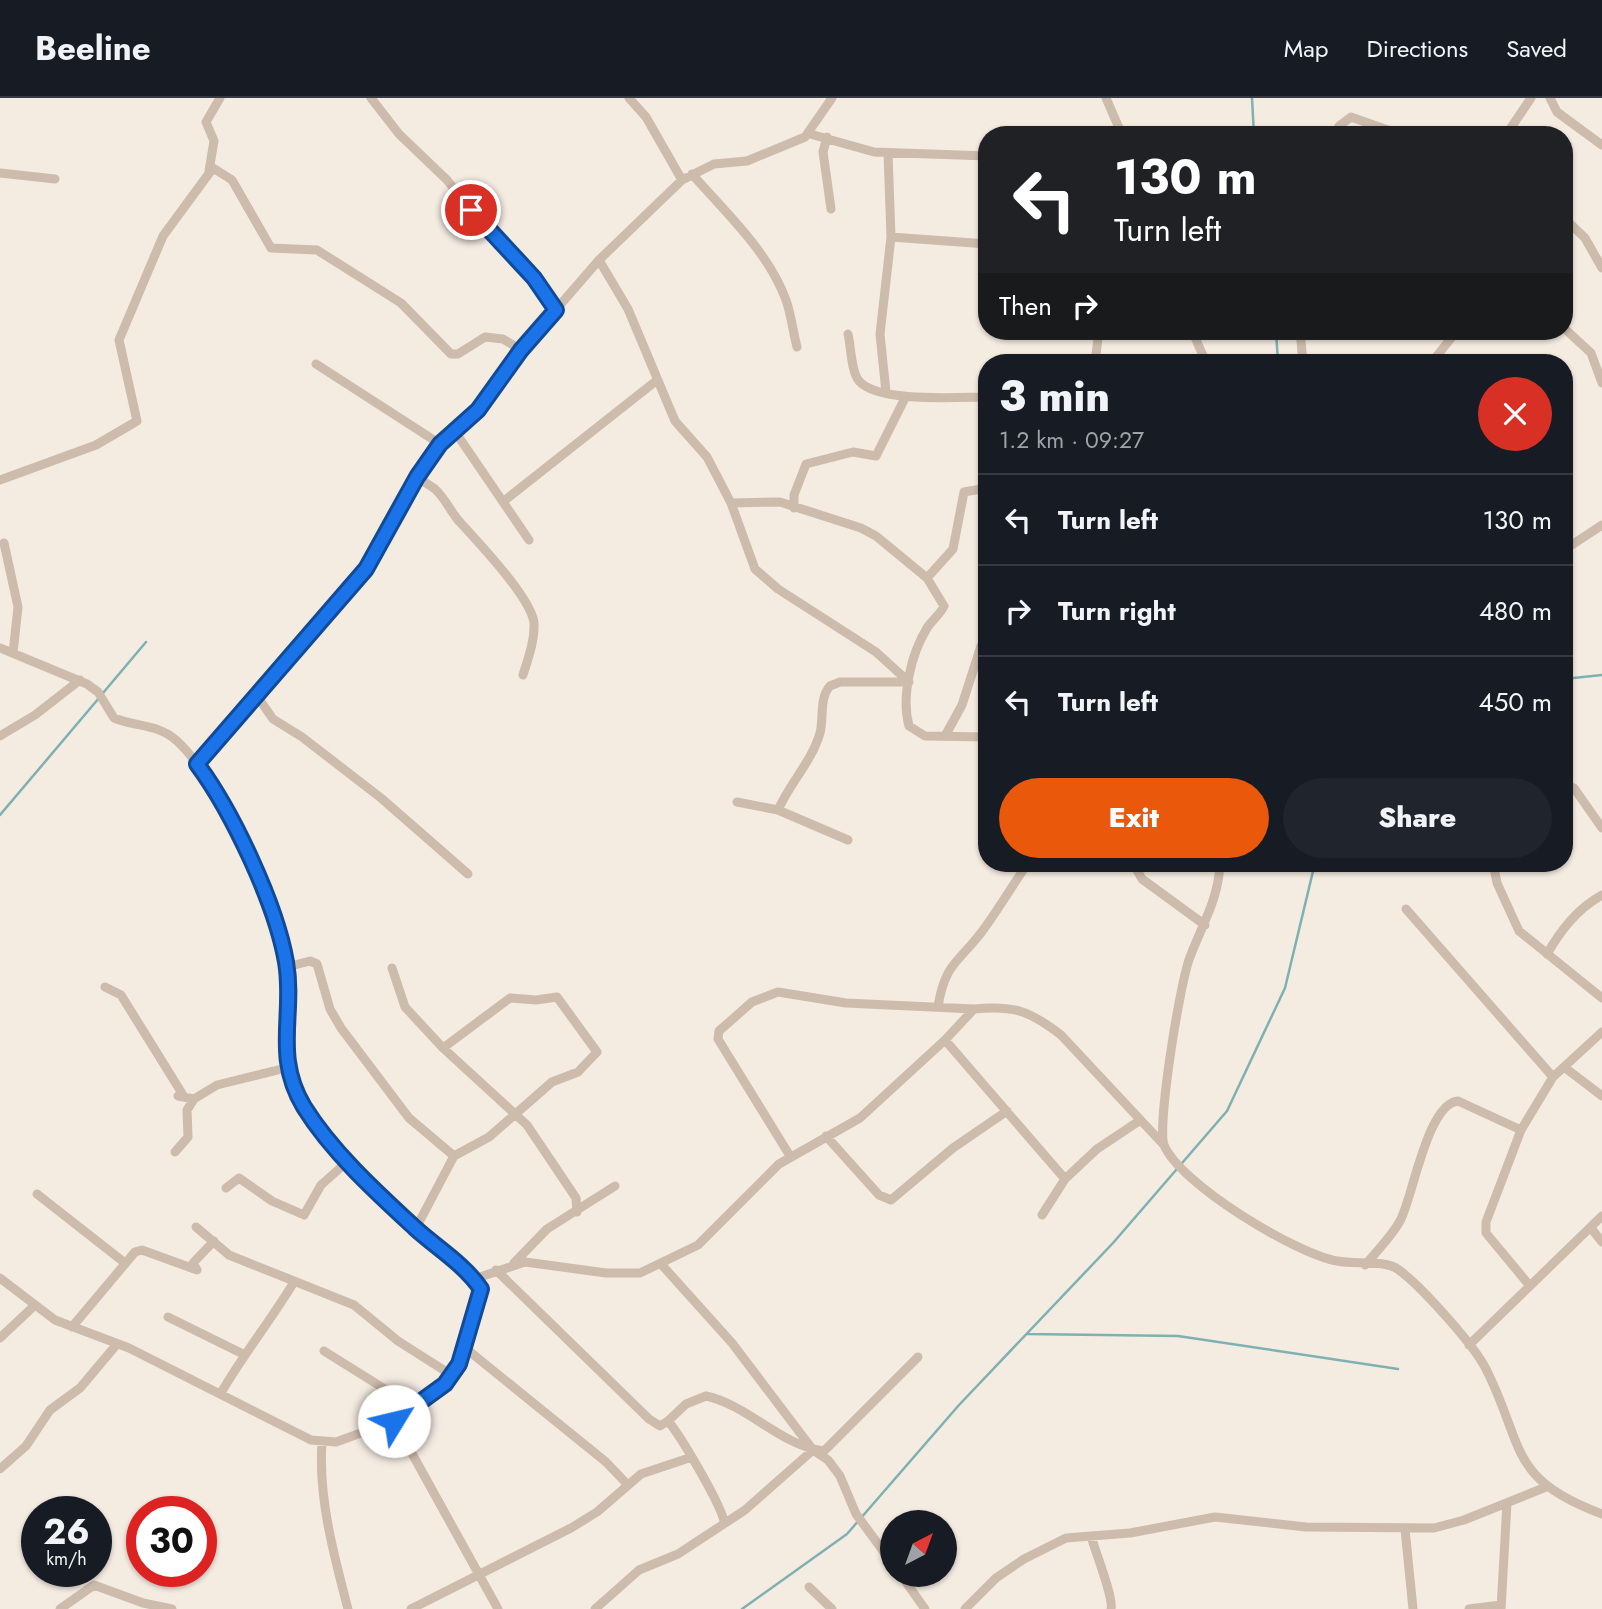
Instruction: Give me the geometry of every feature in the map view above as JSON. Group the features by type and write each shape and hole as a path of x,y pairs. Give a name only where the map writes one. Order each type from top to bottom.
{"street":[{"path":"0,480 96,445 137,421 119,340 163,236 209,171 214,141 206,122 220,98"},
{"path":"371,98 399,134 447,180 484,226 534,278 556,310"},
{"path":"629,98 646,117 682,180"},
{"path":"810,134 832,98"},
{"path":"1106,98 1118,126"},
{"path":"1512,126 1531,98"},
{"path":"1550,98 1558,112 1602,145"},
{"path":"1339,126 1351,117 1376,126"},
{"path":"197,764 366,569 417,477 440,444 478,410 521,350 599,260 682,180 714,164 759,157 810,134 888,153 978,156"},
{"path":"827,137 823,152 831,209"},
{"path":"886,392 880,334 891,237 888,153"},
{"path":"209,171 218,168 232,180 271,248 317,250 401,303 451,354 458,354 485,337 503,339 521,350"},
{"path":"0,173 55,179"},
{"path":"692,174 754,246 775,277 786,300 797,347"},
{"path":"1573,227 1585,238 1602,268"},
{"path":"891,237 978,243"},
{"path":"599,260 628,309 675,421 707,457 731,503 746,546 762,577 876,652 909,682"},
{"path":"848,334 859,381 905,398 978,397"},
{"path":"1573,336 1591,353 1602,383"},
{"path":"1438,354 1450,340"},
{"path":"316,364 440,444"},
{"path":"504,501 656,381"},
{"path":"794,508 794,495 806,464 853,452 876,456 905,398"},
{"path":"454,430 529,540"},
{"path":"417,477 437,491 458,520 479,540 493,563 516,587 527,604 534,621 531,648 523,676"},
{"path":"927,578 953,549 964,492 978,490"},
{"path":"731,503 771,502 861,528 927,578 944,606 927,628 909,682 909,726 925,736 978,737"},
{"path":"1573,544 1602,525"},
{"path":"4,543 18,607 13,653"},
{"path":"0,648 80,680 98,692 114,718 163,731 178,741 197,764 253,866 281,942 287,967 286,1068 304,1107 347,1162 474,1279 481,1289 453,1376 394,1421 350,1438 322,1443 117,1344 72,1328 35,1305 0,1278"},
{"path":"945,736 962,705 978,655"},
{"path":"0,736 35,715 80,680"},
{"path":"778,810 813,750 820,733 825,695 830,685 840,682 909,682"},
{"path":"257,696 273,719 302,737 381,798 468,874"},
{"path":"1573,788 1602,828"},
{"path":"737,802 778,810 848,840"},
{"path":"938,1007 942,981 956,958 985,928 1022,872"},
{"path":"1138,872 1142,879 1205,925"},
{"path":"1165,1146 1163,1127 1174,1033 1185,971 1216,895 1219,872"},
{"path":"1495,872 1497,883 1519,931 1601,997"},
{"path":"1547,954 1559,933 1583,907 1602,895"},
{"path":"1406,909 1553,1077"},
{"path":"287,967 310,961 317,964 330,1009 341,1028 409,1118 454,1156"},
{"path":"392,968 405,1007 443,1048 517,1116 576,1198 577,1212"},
{"path":"105,987 121,995 183,1095 178,1096 194,1099"},
{"path":"790,1156 718,1039 719,1031 752,1002 778,992 846,1003 974,1009 1013,1007 1048,1025 1079,1053 1139,1121 1165,1146 1175,1162 1231,1208 1322,1258 1397,1269 1469,1345 1486,1367 1518,1450 1546,1487 1570,1502 1602,1514"},
{"path":"416,1228 454,1156 489,1137 517,1116 552,1082 578,1072 596,1055 595,1047 560,998 510,998 443,1048"},
{"path":"514,1263 564,1266 626,1275 661,1264 710,1236 790,1156 860,1118 945,1040 974,1009"},
{"path":"1530,1286 1485,1227 1521,1130 1553,1077 1602,1032"},
{"path":"945,1040 1065,1179"},
{"path":"1564,1067 1602,1096"},
{"path":"175,1152 188,1138 187,1110 194,1099 217,1085 286,1068"},
{"path":"1365,1265 1401,1219 1429,1136 1446,1106 1458,1101 1521,1130"},
{"path":"827,1136 880,1195 891,1200 953,1148 1007,1111"},
{"path":"1042,1215 1065,1179 1097,1149 1139,1121"},
{"path":"226,1188 239,1178 272,1201 304,1215 321,1185 347,1162"},
{"path":"474,1279 514,1263 547,1229 615,1186"},
{"path":"37,1195 125,1263"},
{"path":"1469,1345 1602,1216"},
{"path":"195,1227 229,1255 354,1305 398,1341 453,1376"},
{"path":"1591,1228 1602,1242"},
{"path":"72,1328 135,1252 142,1250 197,1270 193,1263 214,1241"},
{"path":"661,1264 738,1351 813,1450 840,1476 856,1514 880,1545"},
{"path":"496,1270 649,1419 660,1426 687,1404 706,1396 753,1417 800,1446 824,1451 918,1357"},
{"path":"221,1394 243,1354 270,1321 294,1282"},
{"path":"0,1338 35,1305"},
{"path":"168,1317 243,1354"},
{"path":"0,1469 26,1446 50,1410 80,1388 117,1344"},
{"path":"464,1348 606,1462 627,1484"},
{"path":"324,1351 412,1406"},
{"path":"394,1421 498,1609"},
{"path":"668,1421 679,1432 724,1514 724,1523"},
{"path":"322,1443 325,1498 348,1609"},
{"path":"595,1609 639,1570 678,1554 745,1510 813,1450"},
{"path":"411,1609 571,1528 597,1512 641,1474 692,1457"},
{"path":"965,1609 996,1578 1024,1559 1066,1538 1130,1533 1215,1517 1306,1527 1434,1528 1464,1520 1546,1487"},
{"path":"1469,1609 1501,1607 1507,1503"},
{"path":"1405,1529 1413,1609"},
{"path":"1091,1536 1102,1577 1113,1600 1111,1609"},
{"path":"60,1609 94,1585 143,1603 172,1609"},
{"path":"809,1587 832,1609"},
{"path":"909,1587 925,1609"}],"waterway":[{"path":"1252,98 1254,126"},
{"path":"1277,340 1277,354"},
{"path":"103,693 146,642"},
{"path":"1573,678 1602,675"},
{"path":"0,815 99,698"},
{"path":"742,1609 847,1534 959,1405 1113,1243 1227,1111 1285,988 1313,872"},
{"path":"1027,1334 1178,1336 1398,1369"}],"route":[{"path":"394,1421 453,1376 478,1306 481,1289 469,1273 416,1228 347,1162 304,1107 286,1068 288,981 281,942 253,866 197,764 366,569 417,477 440,444 478,410 502,381 521,350 556,310 534,278 471,210"}]}
